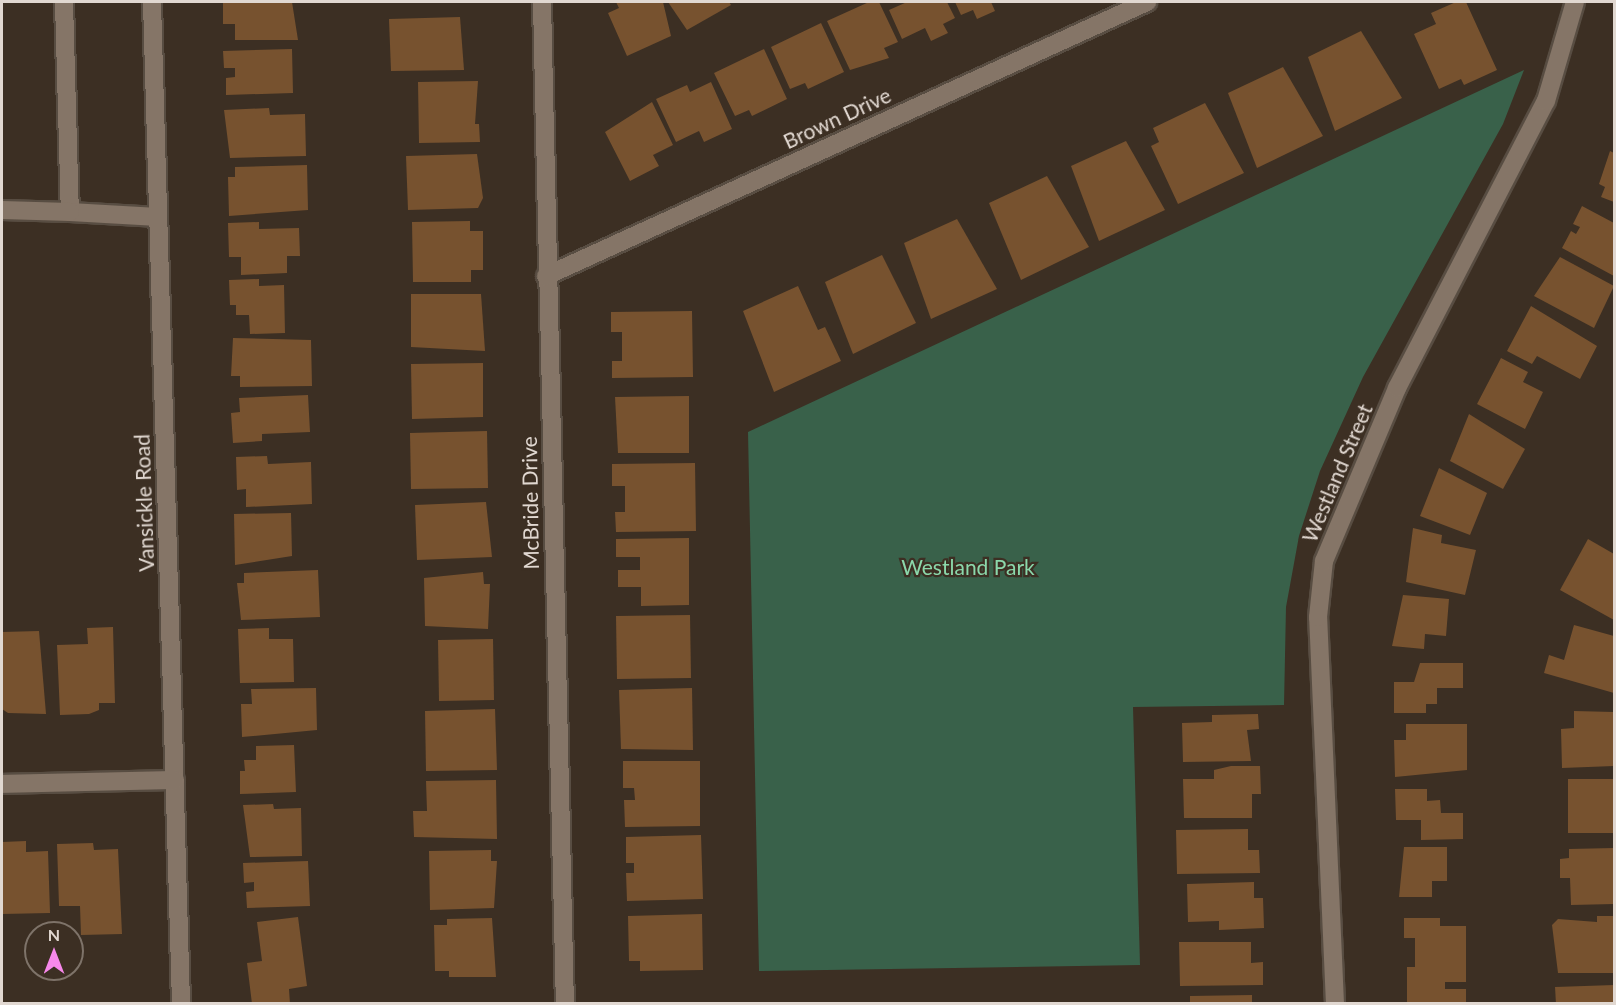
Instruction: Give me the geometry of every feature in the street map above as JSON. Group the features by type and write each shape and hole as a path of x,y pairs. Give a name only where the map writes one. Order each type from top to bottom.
{"street":[{"path":"64,2 70,212"},
{"name":"Vansickle Road","path":"152,2 181,1004"},
{"name":"McBride Drive","path":"542,2 546,276 565,1004"},
{"name":"Brown Drive","path":"546,276 1147,2"},
{"name":"Westland Street","path":"1335,1004 1318,617 1324,561 1397,388 1546,101 1575,2"},
{"path":"2,210 158,217"},
{"path":"2,784 175,780"}],"green space":[{"name":"Westland Park","path":"1524,70 1503,124 1363,377 1320,471 1299,536 1286,607 1284,705 1133,707 1140,965 759,971 748,432"}],"building":[{"path":"223,2 292,2 298,40 235,40 235,24 223,24"},
{"path":"616,2 663,2 671,36 627,56 608,13 619,8"},
{"path":"668,2 729,2 731,5 687,30"},
{"path":"869,2 879,2 898,42 884,48 889,58 850,70 827,21"},
{"path":"907,2 947,2 955,18 943,24 948,33 931,41 925,28 902,39 889,10"},
{"path":"955,2 991,2 995,11 977,19 973,10 961,15"},
{"path":"1456,2 1466,2 1497,70 1464,85 1461,79 1439,89 1414,34 1436,24 1431,13"},
{"path":"460,17 464,70 391,71 389,19"},
{"path":"821,23 844,72 808,89 805,83 790,89 771,47"},
{"path":"1361,31 1402,98 1335,131 1308,57"},
{"path":"292,49 293,93 226,95 226,78 235,77 235,68 224,68 223,51"},
{"path":"764,49 787,99 752,116 749,110 735,116 714,73"},
{"path":"1283,67 1323,136 1257,168 1228,93"},
{"path":"478,81 475,124 479,124 480,142 419,143 418,82"},
{"path":"711,82 732,129 704,142 699,131 676,142 656,99 687,85 690,92"},
{"path":"652,102 673,145 653,155 659,166 630,181 605,132"},
{"path":"1205,103 1244,173 1178,204 1151,146 1159,142 1153,128"},
{"path":"269,108 270,115 305,114 306,156 230,158 224,110"},
{"path":"1126,141 1165,210 1099,241 1071,166"},
{"path":"1610,151 1614,153 1614,202 1601,197 1605,187 1599,184"},
{"path":"477,154 483,198 478,208 408,210 406,156"},
{"path":"307,165 308,210 229,216 228,177 235,177 235,167"},
{"path":"1047,176 1089,247 1021,280 989,203"},
{"path":"1582,206 1614,223 1614,276 1562,248 1571,231 1576,234 1580,227 1573,224"},
{"path":"957,219 997,289 931,319 904,243"},
{"path":"470,221 470,231 483,231 483,270 471,270 471,282 413,282 412,222"},
{"path":"259,222 259,229 299,228 300,256 287,256 287,273 241,275 241,257 229,257 228,223"},
{"path":"882,255 916,323 853,354 825,282"},
{"path":"1560,257 1614,286 1594,328 1534,296"},
{"path":"259,279 259,286 284,285 285,333 250,334 249,315 236,315 236,305 230,305 229,280"},
{"path":"798,286 818,330 825,327 841,361 774,392 743,311"},
{"path":"411,294 481,294 485,351 411,347"},
{"path":"1531,306 1597,346 1580,379 1537,356 1532,364 1507,351"},
{"path":"692,311 693,377 612,378 612,361 622,361 622,332 611,332 611,312"},
{"path":"233,338 311,340 312,386 240,387 240,376 231,376"},
{"path":"1501,358 1528,372 1523,382 1543,392 1525,429 1477,404"},
{"path":"483,363 483,417 412,419 411,364"},
{"path":"308,395 310,432 262,434 262,441 233,443 231,413 240,412 239,398"},
{"path":"689,396 689,453 618,453 615,397"},
{"path":"1469,414 1525,449 1503,489 1450,461"},
{"path":"487,431 488,488 411,489 410,433"},
{"path":"267,456 268,464 311,462 312,504 246,507 246,489 237,490 236,457"},
{"path":"695,463 696,531 616,532 615,512 625,512 625,486 612,486 612,464"},
{"path":"1439,468 1487,493 1470,535 1420,516"},
{"path":"486,502 492,557 417,560 415,505"},
{"path":"291,513 292,556 235,565 234,514"},
{"path":"1413,528 1442,535 1441,543 1476,550 1465,595 1406,582"},
{"path":"689,538 689,605 641,606 641,587 618,587 618,570 640,570 640,557 616,557 616,539"},
{"path":"1588,539 1614,554 1614,620 1560,590"},
{"path":"318,570 320,617 241,620 237,583 244,583 244,573"},
{"path":"483,572 484,584 490,584 488,629 425,626 424,578"},
{"path":"1403,595 1449,599 1446,636 1425,634 1424,649 1392,646"},
{"path":"690,615 691,678 617,679 616,616"},
{"path":"1574,625 1614,636 1614,693 1544,673 1549,655 1564,660"},
{"path":"113,627 115,703 99,703 99,710 89,714 60,715 57,645 88,644 87,628"},
{"path":"269,628 269,639 293,639 294,682 240,683 238,629"},
{"path":"39,631 46,714 8,713 2,709 2,632"},
{"path":"493,639 494,700 439,701 438,640"},
{"path":"1420,663 1463,663 1463,688 1437,688 1437,704 1426,704 1426,713 1394,713 1394,682 1414,682"},
{"path":"316,688 317,730 242,737 241,704 252,704 251,689"},
{"path":"692,688 693,750 621,749 619,690"},
{"path":"495,709 497,770 426,771 425,711"},
{"path":"1574,711 1614,712 1614,766 1562,768 1561,729 1574,728"},
{"path":"1258,714 1259,729 1247,730 1251,761 1183,762 1182,723 1212,722 1212,715"},
{"path":"1406,724 1467,724 1467,770 1395,777 1394,740 1406,740"},
{"path":"294,745 296,792 240,794 240,771 245,771 244,760 256,760 256,746"},
{"path":"623,761 700,761 700,826 625,827 624,800 635,800 634,788 623,788"},
{"path":"1231,766 1260,766 1261,794 1252,794 1252,818 1184,818 1183,779 1214,779 1214,770"},
{"path":"1568,779 1614,779 1614,833 1568,833"},
{"path":"496,780 497,839 414,837 413,811 427,811 426,781"},
{"path":"1395,789 1427,789 1427,801 1440,800 1441,813 1463,813 1463,839 1421,840 1421,820 1396,820"},
{"path":"273,804 274,809 301,808 302,856 250,857 243,805"},
{"path":"1248,829 1248,850 1259,850 1260,873 1177,874 1176,830"},
{"path":"701,835 703,899 627,901 626,873 634,873 634,863 626,863 626,837"},
{"path":"26,841 26,852 48,851 50,913 2,914 2,842"},
{"path":"93,843 94,850 118,849 122,934 84,935 84,921 81,921 80,906 59,906 57,844"},
{"path":"1404,847 1447,847 1447,881 1432,881 1432,897 1399,897"},
{"path":"1614,848 1614,904 1571,905 1570,878 1560,878 1560,859 1569,858 1569,849"},
{"path":"491,850 491,861 497,861 494,908 430,910 429,851"},
{"path":"308,861 310,906 247,908 246,892 254,891 254,882 244,883 243,863"},
{"path":"1254,882 1254,898 1263,898 1264,928 1219,930 1219,921 1188,922 1187,884"},
{"path":"702,914 703,970 640,971 640,961 629,961 628,916"},
{"path":"1597,916 1614,916 1614,973 1558,973 1552,925 1558,919 1597,922"},
{"path":"298,917 307,986 289,989 290,1004 252,1004 247,963 262,961 257,922"},
{"path":"492,918 496,977 449,977 449,971 435,971 434,925 447,925 447,919"},
{"path":"1404,918 1440,918 1440,926 1466,926 1466,982 1445,982 1445,989 1466,989 1466,1004 1407,1004 1407,967 1415,967 1415,938 1404,938"},
{"path":"1179,942 1251,942 1251,963 1263,962 1263,985 1180,986"},
{"path":"1614,985 1614,1004 1556,1004 1555,987"},
{"path":"1252,995 1252,1004 1190,1004 1190,996"}]}
